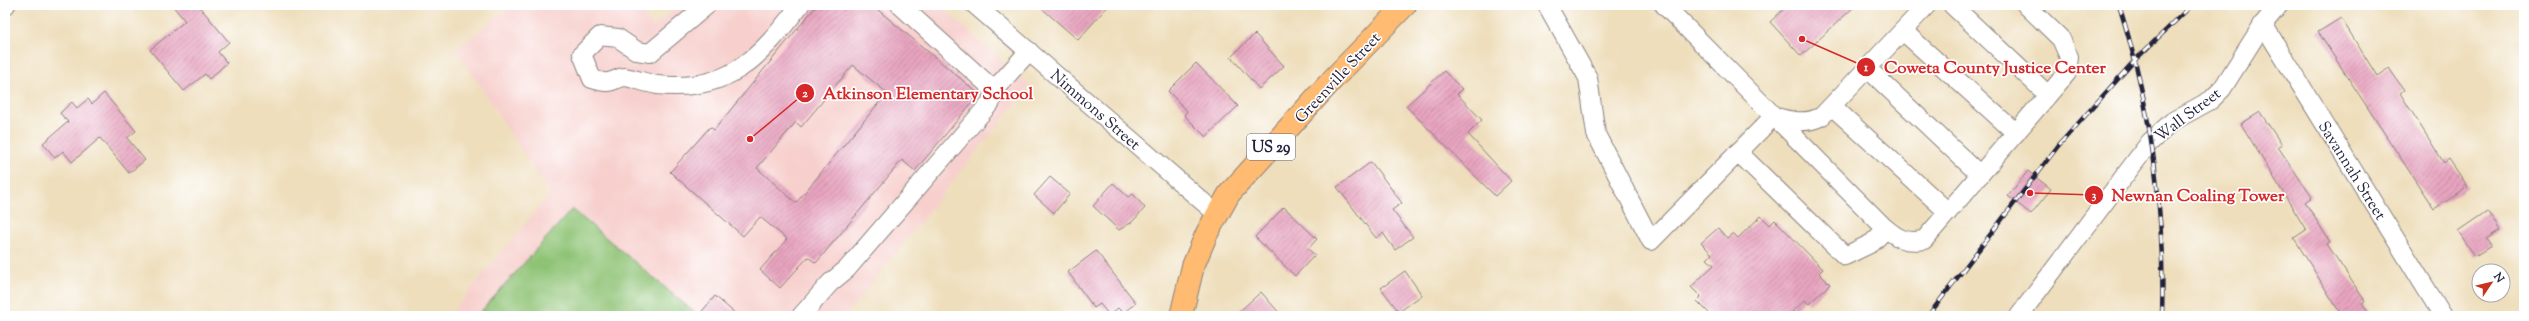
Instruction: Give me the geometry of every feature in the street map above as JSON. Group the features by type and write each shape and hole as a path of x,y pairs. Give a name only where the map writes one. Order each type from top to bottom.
{"main road":[{"name":"Greenville Street","path":"1182,316 1193,266 1217,214 1229,194 1296,120 1405,5"}],"street":[{"path":"707,5 650,53 637,51 618,38 600,36 582,54 592,79 608,82 623,77 657,84 686,86 709,82 744,68 772,43 800,5"},
{"path":"900,5 994,90"},
{"name":"Nimmons Street","path":"975,5 1217,214"},
{"path":"1548,5 1588,78 1596,134 1651,241 1774,116"},
{"path":"1664,5 1886,229 1903,241 1924,240 2067,73 2069,57 2061,39 2026,5"},
{"path":"1774,116 1812,122 1833,107 1927,5"},
{"path":"1952,5 2048,96"},
{"name":"Wall Street","path":"2019,316 2150,142 2174,121 2210,100 2222,89 2263,24 2279,5"},
{"name":"Savannah Street","path":"2263,24 2443,316"},
{"path":"1903,31 2016,133"},
{"path":"801,316 830,283 847,270 884,227 991,102 994,90 1029,51"},
{"path":"1868,69 1980,175"},
{"path":"1833,107 1948,212"},
{"path":"1738,152 1845,256 1872,243 1886,229"}],"shaded area":[{"path":"512,5 634,5 653,26 682,5 939,5 1030,85 845,316 449,316 550,194 456,49"}],"green space":[{"path":"572,209 695,313 692,316 477,316"}],"building":[{"path":"172,5 198,5 229,42 218,52 227,63 209,79 205,74 184,91 150,50 185,21"},
{"path":"817,5 872,5 979,94 915,171 902,160 816,263 808,257 780,288 760,270 787,239 760,217 743,236 670,172 710,127 714,130","holes":["853,65 887,93 796,203 757,168 796,122 801,127"]},
{"path":"1038,5 1109,5 1078,40"},
{"path":"1788,5 1856,5 1801,56 1770,22"},
{"path":"2341,18 2377,76 2389,68 2404,90 2400,93 2444,163 2449,159 2468,187 2434,209 2318,32"},
{"path":"1255,34 1284,66 1259,89 1231,57"},
{"path":"1196,63 1238,106 1206,137 1184,115 1187,111 1168,91"},
{"path":"1444,71 1462,89 1457,94 1482,120 1468,134 1511,181 1495,196 1406,106"},
{"path":"104,93 136,131 127,138 145,160 129,173 100,138 72,162 63,151 55,158 43,143 68,122 60,113 72,102 77,108 88,99 92,104"},
{"path":"2260,112 2282,145 2278,147 2312,197 2305,202 2330,242 2327,244 2365,301 2362,303 2371,316 2342,316 2294,238 2306,230 2241,124"},
{"path":"1371,162 1402,203 1392,210 1413,237 1395,250 1383,233 1376,238 1337,187"},
{"path":"2028,171 2051,189 2031,214 2008,196"},
{"path":"1050,177 1070,194 1054,213 1034,195"},
{"path":"1113,183 1128,197 1133,194 1145,208 1132,222 1119,230 1093,206"},
{"path":"1284,207 1317,239 1308,249 1315,255 1295,276 1255,237"},
{"path":"2487,211 2500,230 2486,239 2491,246 2475,256 2458,231"},
{"path":"1761,216 1770,225 1775,220 1823,269 1819,273 1830,284 1809,304 1805,300 1788,316 1712,316 1697,301 1701,297 1691,287 1714,265 1707,259 1712,254 1701,243 1718,228 1727,238 1733,233 1738,238"},
{"path":"1096,251 1136,303 1123,313 1118,308 1109,315 1100,304 1094,308 1068,272"},
{"path":"1405,271 1422,295 1399,312 1381,288"},
{"path":"1261,292 1282,316 1234,316"},
{"path":"715,296 738,316 698,316"}],"railway":[{"path":"2119,5 2140,81 2154,159 2161,237 2162,316"},
{"path":"1928,316 2058,146 2135,60 2192,5"}],"place":[{"name":"Coweta County Justice Center","path":"1802,39"},
{"name":"Atkinson Elementary School","path":"750,139"},
{"name":"Newnan Coaling Tower","path":"2030,193"}]}
